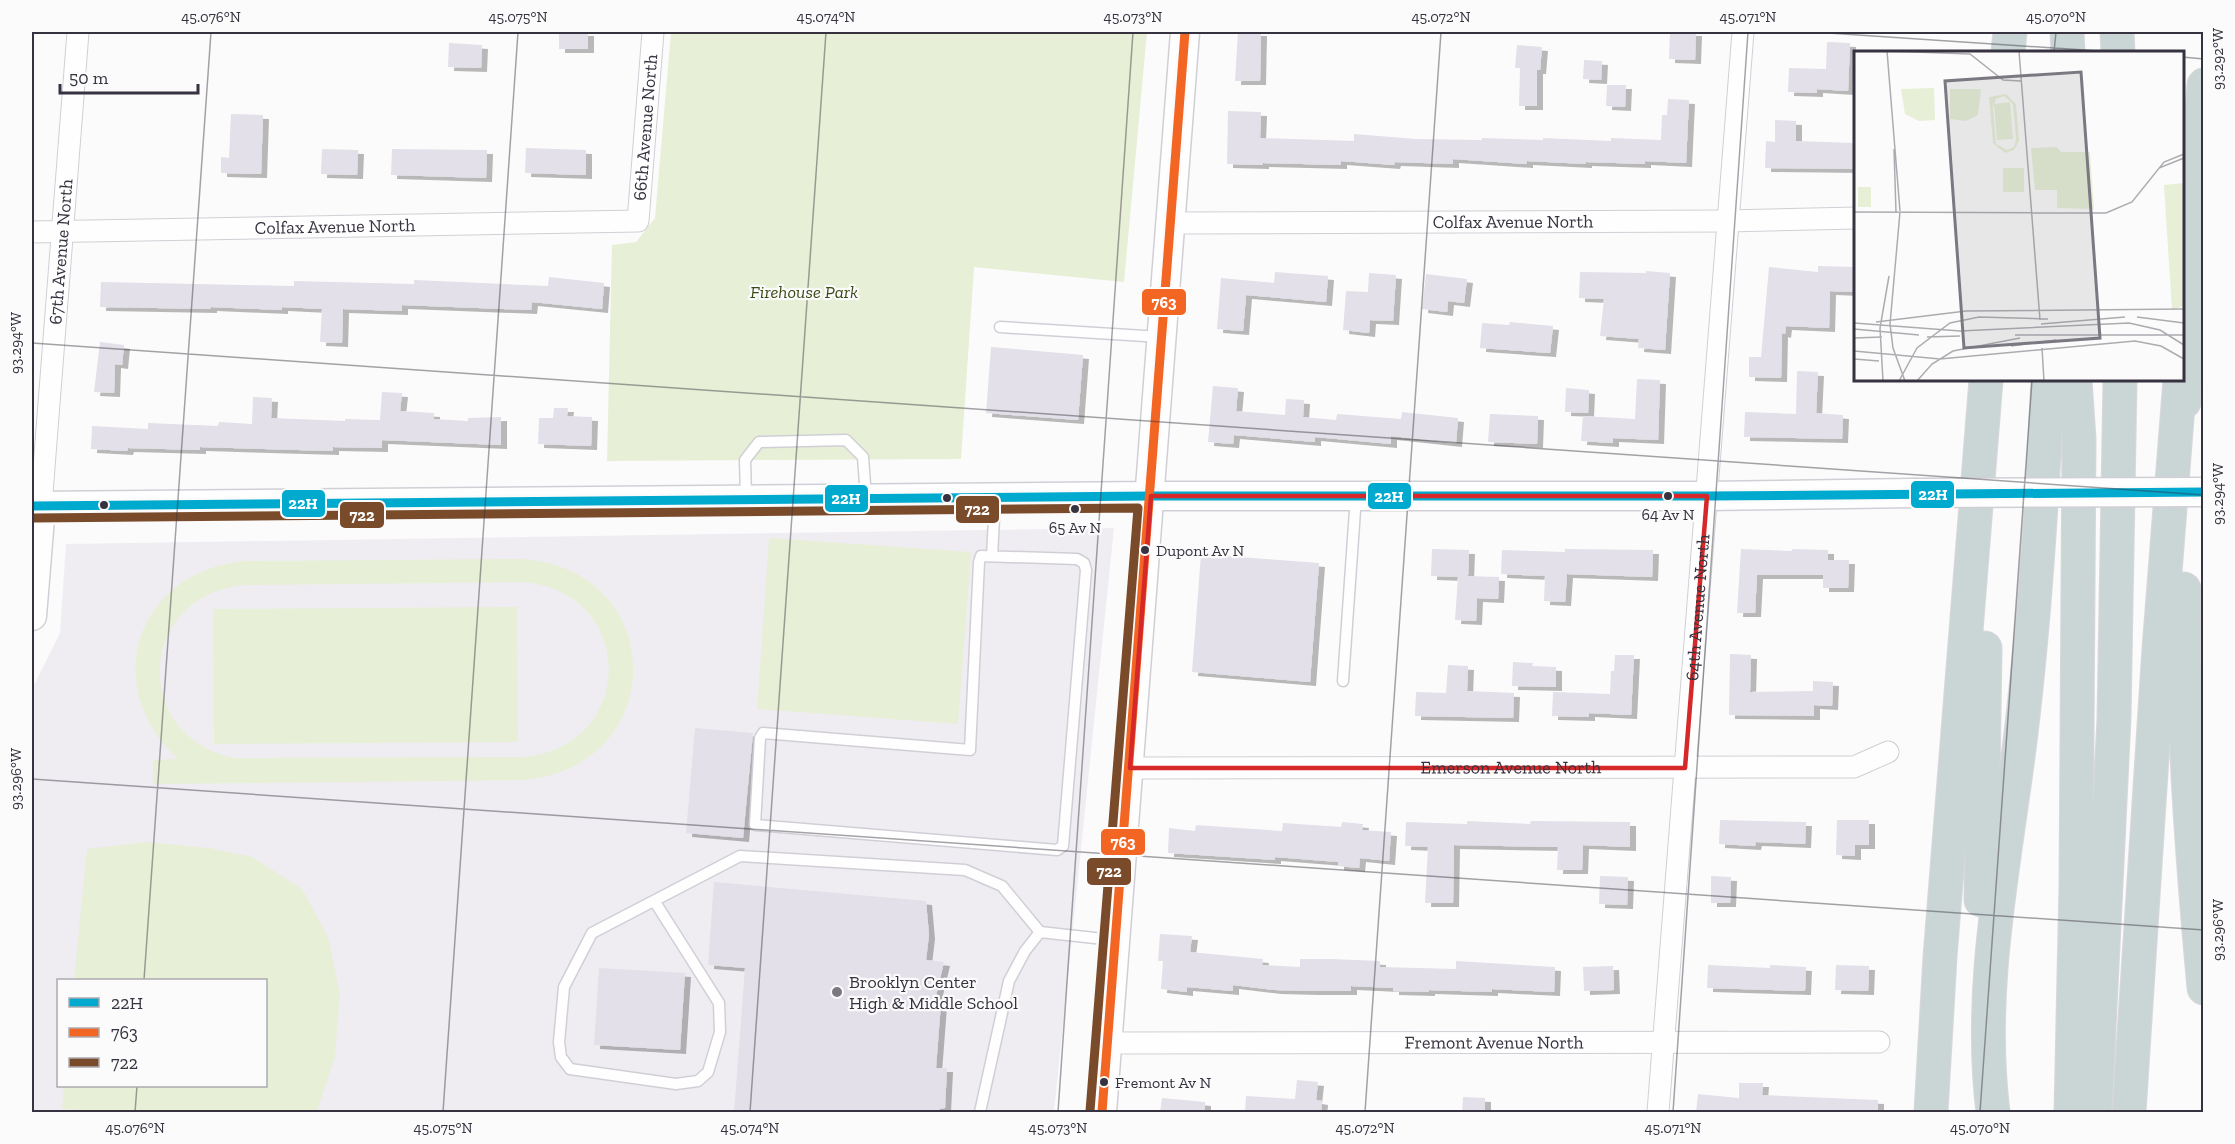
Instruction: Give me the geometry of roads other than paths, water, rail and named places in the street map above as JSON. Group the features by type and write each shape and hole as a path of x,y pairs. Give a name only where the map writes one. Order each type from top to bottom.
{"highway":[{"path":"2008,51 2010,32"},
{"path":"2067,32 2067,51"},
{"path":"2117,32 2118,51"},
{"path":"2204,85 2184,338 2185,706 2195,883 2204,988"},
{"path":"1930,1113 1940,957 1986,381"},
{"path":"1991,1097 1982,1003 1981,839 1994,381"},
{"path":"1991,1097 1988,999 1990,971 2035,606 2048,381"},
{"path":"2071,1113 2076,885 2079,439 2075,381"},
{"path":"2094,1113 2114,708 2120,381"},
{"path":"2129,1113 2159,650 2180,381"},
{"path":"2134,1113 2139,977"}],"street":[{"name":"67th Avenue North","path":"32,616 36,506 78,32"},
{"name":"66th Avenue North","path":"638,221 653,32"},
{"path":"1102,1113 1185,32"},
{"name":"64th Avenue North","path":"1658,1113 1743,32"},
{"name":"Colfax Avenue North","path":"1171,223 1728,221 1854,218"},
{"name":"Colfax Avenue North","path":"32,232 638,221"},
{"path":"36,506 1151,495 1707,496 2204,492"},
{"name":"Emerson Avenue North","path":"1130,768 1854,767 1888,752"},
{"name":"Fremont Avenue North","path":"1108,1043 1879,1042"}],"lane":[{"path":"1000,327 1162,337"},
{"path":"746,500 745,460 759,442 846,440 863,457 866,498"},
{"path":"1343,681 1356,496"},
{"path":"992,556 995,497"},
{"path":"981,556 992,556 1077,559 1084,562 1086,570 1063,846 1057,850 755,825 760,738 763,733 970,750 979,562 981,556"},
{"path":"655,902 719,1003 720,1032 708,1072 698,1080 676,1084 570,1069 561,1057 559,1042 564,987 592,933 741,856 965,870 1002,886 1040,932 1116,941"},
{"path":"980,1113 1009,981 1024,951 1040,932"}],"place":[{"name":"64 Av N","path":"1668,496"},
{"name":"65 Av N","path":"1075,509"},
{"name":"Dupont Av N","path":"1145,550"},
{"name":"Brooklyn Center High & Middle School","path":"837,992"},
{"name":"Fremont Av N","path":"1104,1082"}],"park label":[{"name":"Firehouse Park","path":"804,292"}]}
